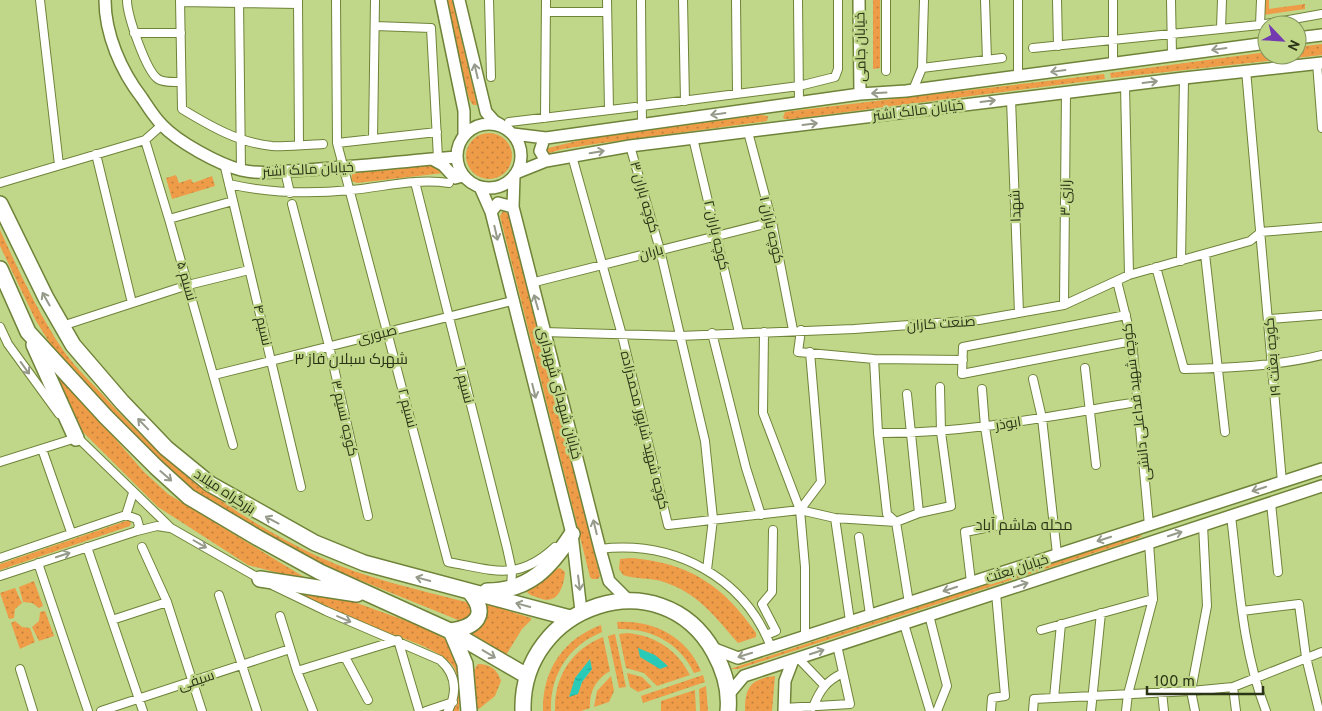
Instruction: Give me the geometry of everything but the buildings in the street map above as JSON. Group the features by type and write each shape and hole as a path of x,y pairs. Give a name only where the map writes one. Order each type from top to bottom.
{"highway":[{"name":"بزرگراه میلاد","path":"0,204 34,275 73,345 122,402 166,448 210,484 315,543 364,563 470,592 576,615"},
{"name":"بزرگراه میلاد","path":"0,269 28,332 106,417 189,497 312,568 450,632 527,676"},
{"path":"28,332 76,438"},
{"path":"468,711 465,664 450,632 468,628 475,623 479,616 479,607 470,592 500,591 526,584 541,572 559,553 572,534"},
{"path":"260,579 378,597"},
{"path":"523,711 527,676 543,643 576,615 604,603 629,601 654,605 676,614 696,629 712,648 723,670 728,695 728,711"}],"main road":[{"name":"خیابان مالک اشتر","path":"105,0 110,30 120,62 130,83 162,125 186,144 224,163 241,170 285,171 343,168 456,157"},
{"path":"441,0 464,111 464,136"},
{"path":"459,0 484,104 490,118 509,128 519,144 521,155 515,175 500,187 480,187 463,176 456,157 458,146 464,136 472,128 482,124 494,124 509,128"},
{"name":"خیابان جامی","path":"859,0 860,94"},
{"path":"1307,36 1322,34"},
{"name":"خیابان مالک اشتر","path":"509,128 544,138 860,94 913,90 1257,43"},
{"name":"خیابان مالک اشتر","path":"515,175 546,160 630,146 1246,70 1319,63"},
{"path":"1108,87 1110,64"},
{"path":"464,111 476,113 484,104"},
{"path":"777,106 780,128"},
{"path":"544,138 540,151 546,160"},
{"path":"435,159 444,165 455,178 463,176"},
{"name":"خیابان شهدای شهرداری","path":"515,175 513,207 531,284 600,549 609,581 629,601"},
{"name":"خیابان شهدای شهرداری","path":"480,187 491,212 572,534 576,615"},
{"path":"491,212 498,203 513,207"},
{"name":"خیابان بعثت","path":"712,648 738,658 1322,468"},
{"name":"خیابان بعثت","path":"728,695 744,676 1322,486"},
{"path":"1149,525 1149,543"},
{"path":"784,710 785,681 796,659"}],"street":[{"path":"126,0 134,33 154,76 161,81 182,82"},
{"name":"نسیم ۲","path":"336,0 337,143 448,562 512,572"},
{"path":"373,139 375,0"},
{"path":"489,0 491,77"},
{"path":"545,118 546,0"},
{"path":"607,0 609,110"},
{"path":"641,0 639,107 642,125"},
{"path":"683,0 685,101"},
{"path":"736,0 737,93"},
{"path":"798,0 800,102"},
{"path":"509,128 545,118 799,86 835,77 838,69 838,0"},
{"path":"886,0 886,70"},
{"path":"913,90 922,68 924,0"},
{"path":"985,0 987,60"},
{"path":"1018,0 1018,76"},
{"path":"1057,0 1058,46"},
{"path":"1110,64 1113,40 1113,0"},
{"path":"1171,0 1172,55"},
{"path":"1221,28 1222,0"},
{"path":"1260,15 1261,0"},
{"path":"298,145 298,2 180,1 182,109 219,131 241,139 272,146 298,145 323,144"},
{"path":"239,2 241,170"},
{"path":"40,4 59,165"},
{"path":"546,12 607,12"},
{"path":"1307,17 1322,14"},
{"path":"1033,48 1172,32 1257,25"},
{"path":"375,26 431,28 437,132 435,159"},
{"path":"134,33 181,33"},
{"path":"922,68 1002,58"},
{"path":"1319,63 1322,128"},
{"name":"کوچه بعثت ۱۹","path":"1246,70 1282,482"},
{"path":"1181,261 1184,78"},
{"path":"1124,85 1129,275"},
{"name":"رازی ۳","path":"1064,305 1066,92"},
{"name":"شهدا","path":"1011,99 1019,313"},
{"path":"0,183 145,140 162,125"},
{"path":"337,143 437,132"},
{"name":"کوچه باران ۱","path":"748,132 772,222 797,330 798,352 810,352"},
{"name":"کوچه باران ۲","path":"693,138 739,332"},
{"name":"نسیم ۵","path":"145,140 214,375 232,445"},
{"name":"کوچه باران ۳","path":"630,146 660,250 705,441 713,519 707,570"},
{"path":"96,154 132,304"},
{"name":"کوچه شهید شاپور محمدزاده","path":"572,156 622,335 668,525 713,519"},
{"name":"نسیم ۴","path":"224,163 301,487"},
{"path":"285,171 290,192"},
{"path":"229,184 250,189 290,192 349,190 432,180 449,183"},
{"name":"نسیم ۱","path":"415,182 512,572 510,588"},
{"path":"169,218 233,200"},
{"name":"کوچه نسیم ۳","path":"292,204 329,346 368,516"},
{"name":"باران","path":"531,284 772,222"},
{"name":"صنعت کاران","path":"544,332 680,336 712,333 854,329 979,320 1064,305 1129,275 1250,241 1261,232 1322,227"},
{"path":"1206,254 1225,432"},
{"path":"1156,267 1184,369 1217,368 1273,362 1288,364 1322,355"},
{"path":"62,326 188,286 250,270"},
{"name":"کوچه شهید فداعلی دانشی","path":"1117,281 1132,341 1149,525"},
{"name":"صبوری","path":"214,375 512,301"},
{"path":"1126,315 963,347 962,374 1132,341"},
{"path":"1269,319 1322,315"},
{"path":"0,327 4,345 76,438 171,528 260,579 326,612 398,640 440,660 451,669 454,683 453,702 448,711"},
{"path":"764,332 764,413 800,510 805,567 805,636"},
{"path":"712,333 746,468 761,515"},
{"path":"800,510 821,482 810,352 874,359 962,360"},
{"path":"874,359 878,434 888,514 896,522 908,603"},
{"path":"1085,368 1096,465"},
{"path":"1033,379 1042,418 1057,554"},
{"path":"713,519 800,510 835,518 896,522 919,513 951,506 941,432 940,387"},
{"path":"971,582 966,532 1000,524 985,427 982,389"},
{"path":"907,394 919,513"},
{"name":"ابوذر","path":"878,434 941,432 985,427 1138,402"},
{"path":"0,462 76,438"},
{"path":"42,449 71,532"},
{"path":"126,515 133,493"},
{"path":"1271,503 1278,572"},
{"path":"0,558 71,532 126,515 137,518 137,531"},
{"path":"1231,516 1242,612 1254,680 1266,711"},
{"path":"835,518 850,622"},
{"path":"1195,711 1190,691 1207,606 1203,525"},
{"path":"0,576 137,531 157,526 171,528"},
{"path":"766,635 776,631 762,604 772,592 773,530"},
{"path":"859,537 870,615"},
{"path":"1126,711 1128,694 1153,599 1149,543"},
{"path":"87,547 143,711"},
{"path":"142,547 167,602 202,711"},
{"path":"512,572 530,566 555,547"},
{"path":"600,549 631,547 650,549 686,559 707,570 733,590 746,604 766,635 771,647"},
{"path":"38,563 88,711"},
{"path":"991,711 992,698 1005,696 996,593"},
{"path":"219,595 240,665 257,711"},
{"path":"1041,630 1153,599"},
{"path":"112,620 167,602"},
{"path":"1242,612 1299,604 1306,657 1319,711"},
{"path":"1091,711 1101,613"},
{"path":"929,615 947,686 937,711"},
{"path":"280,616 297,671 313,711"},
{"path":"904,624 930,711"},
{"path":"1054,698 1061,624"},
{"path":"297,671 398,640"},
{"path":"398,640 419,711"},
{"path":"784,710 850,704 838,645"},
{"name":"سیفی","path":"102,711 290,649"},
{"path":"1033,711 1034,699 1233,687 1322,652"},
{"path":"345,657 368,700"},
{"path":"796,659 824,685"},
{"path":"20,669 33,711"},
{"path":"813,707 824,685 830,679 843,673"},
{"path":"1233,687 1236,711"},
{"path":"1162,692 1164,711"},
{"path":"426,711 453,702"}],"green space":[{"path":"446,0 452,0 477,105 473,105 469,99"},
{"path":"873,0 880,0 880,68 873,69"},
{"path":"1264,0 1269,0 1269,9 1305,4 1305,9 1264,15"},
{"path":"1322,44 1322,55 1307,57 1307,46"},
{"path":"1257,53 1257,62 1111,78 1110,73"},
{"path":"1104,74 1105,79 792,119 784,119 783,117 785,112 792,111"},
{"path":"761,115 768,116 767,121 602,143 563,149 546,154 544,149 585,139"},
{"path":"484,133 494,133 508,143 512,156 508,169 502,175 494,179 484,179 470,169 466,161 466,151 476,137"},
{"path":"441,166 444,173 357,183 351,181 352,174 355,173"},
{"path":"176,175 179,183 191,179 193,183 212,176 215,186 172,199 166,178"},
{"path":"503,211 508,214 600,576 598,579 590,577 500,216"},
{"path":"0,230 37,307 67,356 124,418 174,465 228,505 286,541 353,571 409,588 466,602 471,604 474,612 463,622 315,562 207,500 170,471 138,443 58,356 36,321 0,246"},
{"path":"52,366 144,472 168,494 312,582 248,565 158,507 83,432"},
{"path":"129,520 130,526 0,570 0,564"},
{"path":"1139,534 1142,536 1134,540 738,669 730,669"},
{"path":"632,558 671,565 703,579 717,589 744,616 756,633 756,637 738,643 705,606 686,592 661,581 623,575 619,569 620,559"},
{"path":"560,568 565,572 559,593 555,597 546,600 531,595 525,590 548,572"},
{"path":"34,581 43,606 39,608 32,603 23,602 19,587"},
{"path":"281,587 343,598 418,625 445,639 456,653 461,668 459,711 453,711 457,694 457,676 453,666 446,659 425,647 366,625"},
{"path":"15,588 22,603 15,609 14,618 9,619 0,593"},
{"path":"481,602 531,618 506,655 471,633"},
{"path":"45,611 54,636 39,641 32,627 39,621 40,612"},
{"path":"15,621 22,627 30,628 35,642 20,649 11,623"},
{"path":"617,622 643,624 667,633 687,648 701,671 694,673 681,653 663,639 642,631 618,629"},
{"path":"601,625 602,632 580,645 563,663 554,685 551,711 543,711 546,683 557,658 576,639"},
{"path":"628,633 648,637 665,646 679,658 690,675 657,686 644,673 626,668 619,634"},
{"path":"615,634 626,687 619,688 608,636"},
{"path":"603,637 610,671 594,686 590,708 581,711 555,711 555,699 561,676 573,657","holes":["590,660 592,669 582,682 578,693 575,678"]},
{"path":"478,664 493,668 501,681 495,696 479,709 475,707 472,685 473,674"},
{"path":"627,673 642,677 652,687 638,692 630,687"},
{"path":"703,675 705,682 643,703 641,696"},
{"path":"611,676 614,691 609,702 594,707 597,691"},
{"path":"775,676 772,711 745,711 746,696 751,686 755,682 767,677"},
{"path":"706,686 708,711 700,711 699,689"},
{"path":"695,690 696,711 661,711 661,701"}],"water":[{"path":"638,648 655,655 668,666 660,669 640,657"},
{"path":"590,659 592,669 582,682 578,694 569,697 575,678"}],"district":[{"name":"شهرک سبلان فاز ۳","path":"351,359"},
{"name":"محله هاشم آباد","path":"1024,525"}]}
